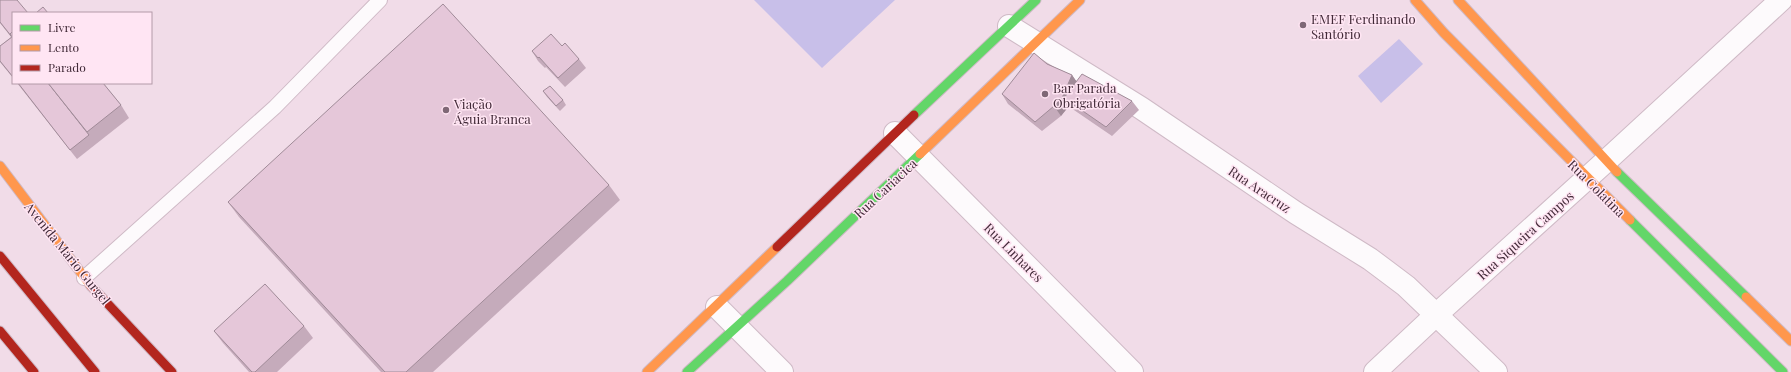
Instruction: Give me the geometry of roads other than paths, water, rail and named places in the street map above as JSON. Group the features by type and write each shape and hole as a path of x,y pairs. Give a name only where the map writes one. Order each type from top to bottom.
{"street":[{"path":"647,372 717,307 895,133 1036,0"},
{"name":"Rua Cariacica","path":"687,372 736,328 918,156 1080,0"},
{"name":"Rua Colatina","path":"1415,0 1444,32 1588,178 1783,372"},
{"name":"Rua Colatina","path":"1458,0 1606,162 1791,341"},
{"name":"Rua Siqueira Campos","path":"1375,372 1437,314 1606,162 1781,0"},
{"name":"Rua Aracruz","path":"1008,26 1141,108 1296,213 1370,259 1406,286 1496,372"},
{"name":"Rua Linhares","path":"895,133 1132,372"},
{"name":"Avenida Mário Gurgel","path":"0,166 84,278 172,372"},
{"path":"0,256 95,372"},
{"path":"717,307 736,328 782,372"},
{"path":"0,331 34,372"}],"lane":[{"path":"84,278 275,107 380,0"}],"place":[{"name":"EMEF Ferdinando Santório","path":"1303,25"},
{"name":"Bar Parada Obrigatória","path":"1045,94"},
{"name":"Viação Águia Branca","path":"446,110"}]}
